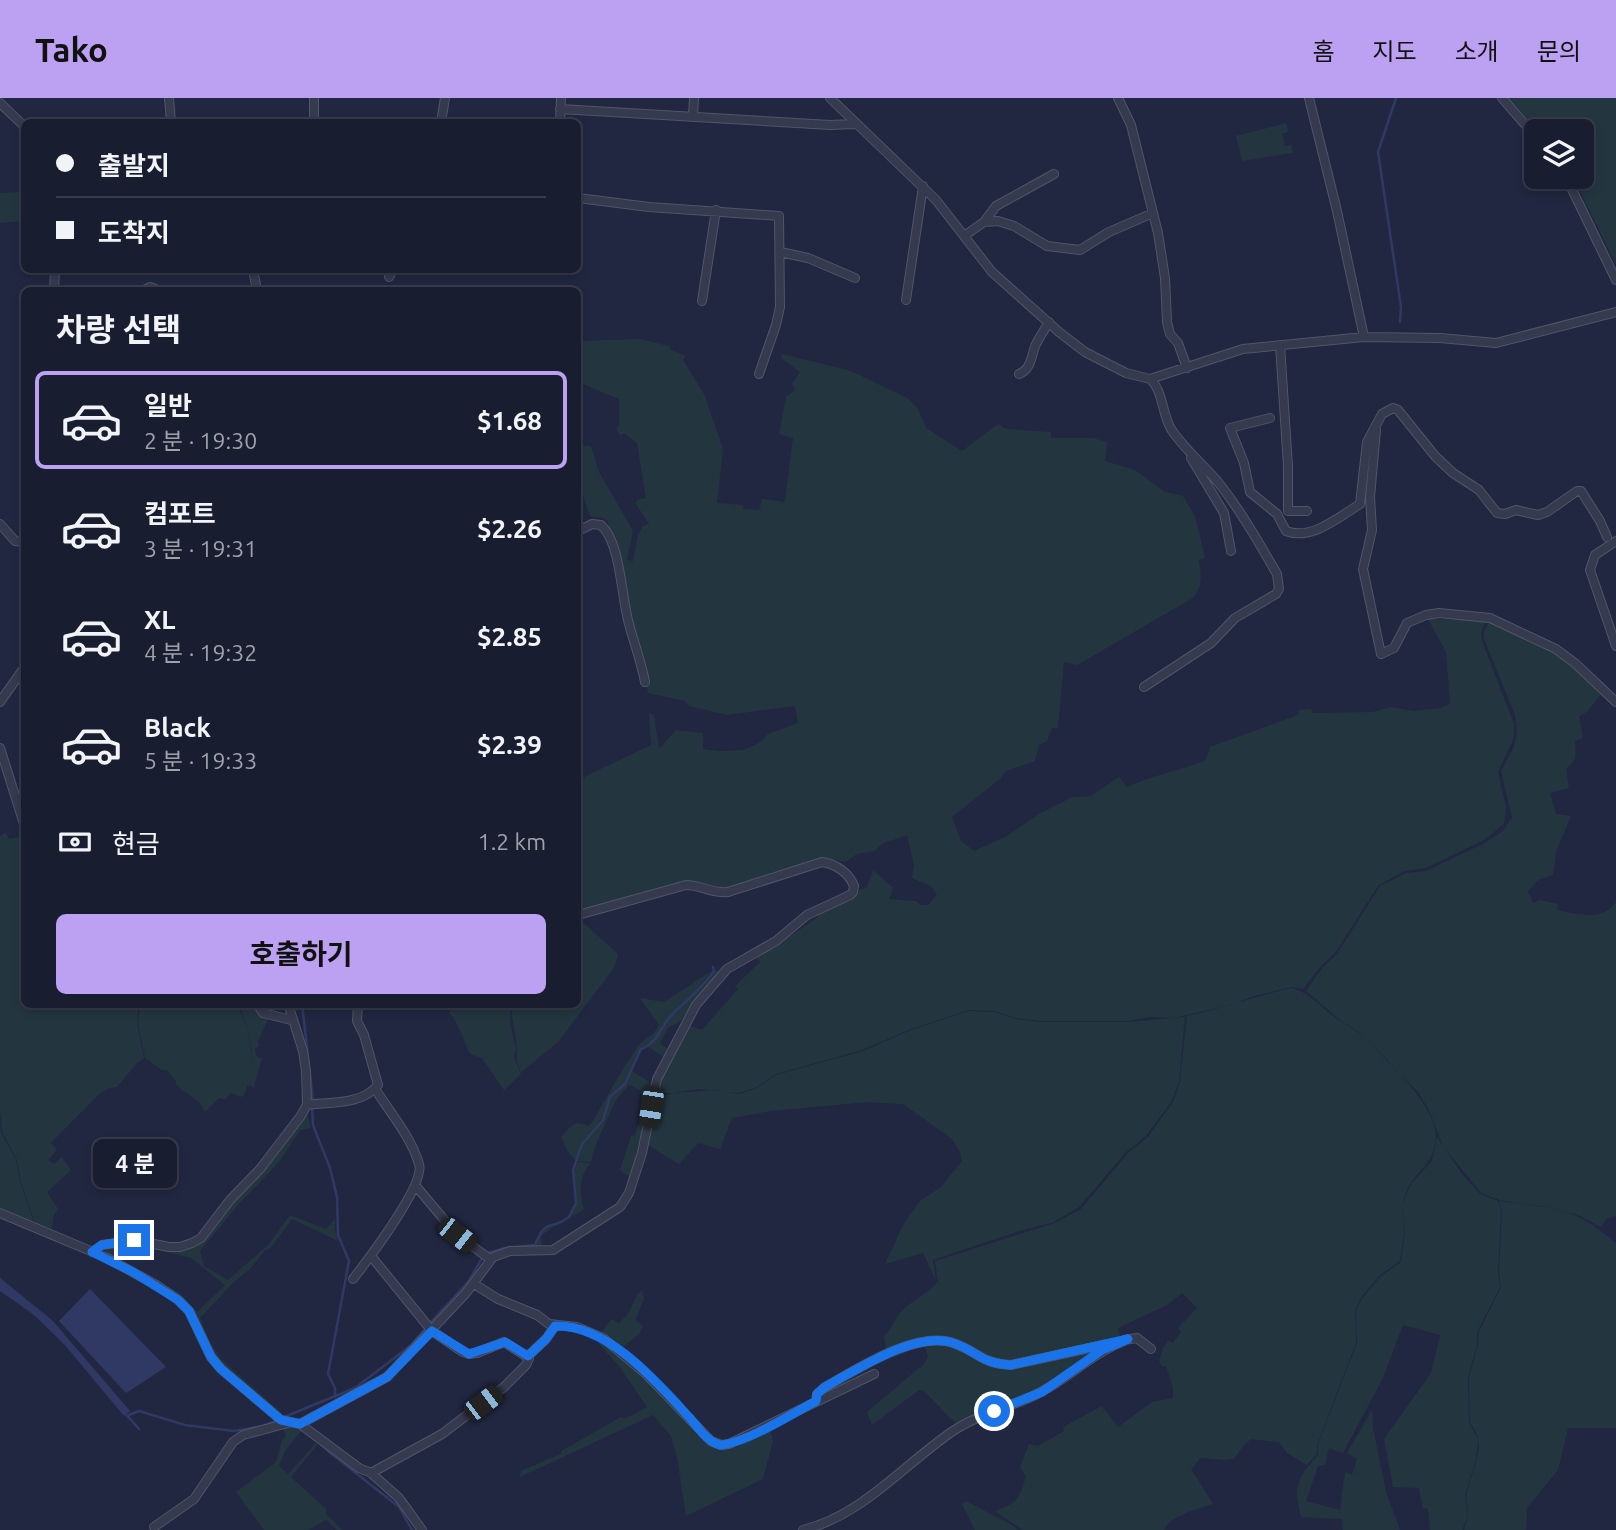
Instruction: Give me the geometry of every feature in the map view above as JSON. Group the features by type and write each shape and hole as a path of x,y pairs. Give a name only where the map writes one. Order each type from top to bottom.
{"street":[{"path":"169,98 171,119"},
{"path":"314,98 314,119"},
{"path":"442,119 445,98"},
{"path":"560,119 561,98"},
{"path":"694,98 694,117"},
{"path":"830,98 936,200 992,272 1085,352 1126,373 1150,379 1230,352 1364,337 1440,338 1496,343 1616,312"},
{"path":"1118,98 1131,125 1153,213 1170,334 1178,343 1187,368"},
{"path":"1309,98 1364,337"},
{"path":"1503,98 1524,123"},
{"path":"0,103 21,123"},
{"path":"560,109 830,125 856,124"},
{"path":"964,236 984,222 990,212 1002,202 1055,174"},
{"path":"906,300 922,186"},
{"path":"1572,189 1616,280"},
{"path":"581,198 649,207 779,216 780,307 759,374"},
{"path":"702,301 716,210"},
{"path":"984,222 998,221 1014,226 1047,246 1074,251 1153,213"},
{"path":"780,252 808,258 855,278"},
{"path":"1019,374 1028,368 1036,344 1049,322"},
{"path":"1280,345 1288,511 1307,511"},
{"path":"1150,379 1157,390 1166,420 1224,513 1231,551"},
{"path":"1270,418 1230,428 1244,463 1250,492 1277,514 1286,531 1291,533 1305,534 1315,530 1360,503 1367,442 1382,414 1387,410 1398,410 1435,456 1479,490 1496,513 1505,514 1516,510 1538,516 1581,491 1611,541 1595,555 1590,569 1616,646"},
{"path":"1377,427 1370,497 1372,530 1363,569 1381,654 1394,648 1407,623 1426,615 1439,613 1490,618 1556,649 1616,702"},
{"path":"1144,687 1211,643 1235,618 1276,594 1279,589 1277,574 1229,497 1186,449"},
{"path":"0,524 15,541 21,542"},
{"path":"581,530 592,524 601,525 612,541 629,624 645,682"},
{"path":"0,702 21,672"},
{"path":"0,748 21,814"},
{"path":"154,1527 194,1499 233,1442 243,1435 295,1423 387,1377 474,1284 489,1259 510,1251 554,1250 620,1207 629,1193 642,1153 657,1079 696,1005 727,969 776,941 807,915 850,895 854,886 842,870 822,862 728,892 718,893 698,886 686,886 581,914"},
{"path":"260,1008 263,1013 291,1020"},
{"path":"92,1252 102,1245 134,1240 169,1247 192,1243 201,1238 230,1200 260,1169 307,1105 303,1051 289,1008"},
{"path":"307,1105 341,1103 375,1090 378,1086 355,1016 357,1008"},
{"path":"353,1279 371,1256 415,1185 420,1171 404,1133 375,1090"},
{"path":"415,1185 457,1235 489,1259"},
{"path":"0,1213 133,1272 178,1300 189,1311 211,1357 221,1369 281,1420 295,1423 359,1468 371,1473 399,1498 422,1530"},
{"path":"371,1256 432,1331 469,1354 505,1342 528,1356"},
{"path":"474,1284 498,1299 537,1315 555,1326 577,1327 610,1343 646,1374 717,1445 729,1444 874,1374"},
{"path":"371,1473 442,1434 504,1387 526,1365 528,1356 555,1326"},
{"path":"816,1401 817,1394 825,1387 885,1354 918,1343 955,1343 983,1360 1011,1365 1128,1339 1137,1338 1151,1349"},
{"path":"803,1530 836,1520 862,1503 955,1430 1042,1392 1102,1350 1128,1339"}],"shaded area":[{"path":"1509,98 1616,98 1616,264 1579,189 1594,189 1594,119 1528,119"},
{"path":"1286,123 1288,132 1282,134 1285,146 1291,145 1293,153 1242,161 1236,136"},
{"path":"21,192 20,221 0,223 0,193"},
{"path":"640,339 669,346 671,350 686,356 683,360 704,394 723,449 717,503 743,505 743,509 759,510 762,499 785,502 793,438 779,434 786,397 795,390 792,384 800,372 781,358 782,354 851,371 907,398 917,407 926,428 962,451 998,424 1006,429 1051,432 1051,438 1093,438 1107,442 1105,461 1135,470 1165,492 1183,496 1195,516 1205,558 1199,560 1200,580 1196,593 1193,598 1077,665 1064,662 1058,728 1052,728 1047,741 1039,745 1035,761 1006,771 1000,779 952,817 961,841 974,851 1007,836 1039,814 1073,797 1091,796 1119,777 1127,787 1196,764 1206,760 1210,747 1298,715 1299,710 1311,709 1313,713 1373,712 1391,707 1413,711 1441,708 1450,704 1446,652 1428,619 1486,620 1481,632 1482,641 1514,724 1513,740 1498,772 1506,808 1504,824 1484,840 1426,868 1404,871 1378,886 1335,953 1303,989 1292,987 1173,1018 1150,1017 1127,1021 1040,1021 994,1011 969,1010 911,1029 862,1050 776,1074 757,1087 739,1093 724,1091 739,1094 757,1088 776,1075 863,1051 911,1030 969,1011 994,1012 1017,1019 1040,1022 1127,1022 1185,1017 1179,1081 1171,1102 1146,1136 1127,1151 1079,1207 1054,1222 933,1260 936,1281 923,1253 885,1264 904,1223 920,1201 941,1187 962,1161 952,1139 903,1104 868,1102 771,1111 732,1118 720,1149 698,1143 679,1164 648,1145 658,1097 673,1093 657,1093 660,1082 687,1025 702,1030 738,989 735,986 760,962 754,956 769,950 817,918 820,911 867,887 873,870 893,888 889,899 916,901 920,905 928,905 937,895 931,886 912,878 914,865 907,835 884,843 874,851 857,854 845,862 817,858 785,871 724,889 697,881 684,882 581,910 581,779 651,745 649,713 654,715 659,749 676,730 703,733 703,749 744,750 759,743 768,734 798,723 795,706 727,715 689,706 685,701 648,693 641,650 608,522 603,518 590,516 581,490 581,445 591,446 599,472 633,531 627,560 633,561 638,535 643,526 649,524 636,504 637,500 646,498 637,443 624,433 620,435 616,428 619,426 619,399 581,383 581,341","holes":["699,1089 712,1090 673,1093"]},
{"path":"1490,621 1561,654 1602,693 1587,712 1579,716 1583,738 1575,741 1575,757 1566,769 1569,788 1550,793 1556,814 1571,816 1556,852 1553,875 1538,880 1528,891 1533,903 1540,900 1558,904 1557,910 1589,915 1604,912 1616,902 1616,1216 1606,1219 1601,1227 1578,1215 1557,1209 1499,1200 1481,1193 1443,1146 1429,1110 1418,1092 1359,1032 1341,1021 1306,991 1323,967 1337,954 1380,886 1406,873 1426,871 1485,843 1503,831 1512,817 1501,771 1515,744 1517,732 1515,715 1484,639 1484,631"},
{"path":"6,833 9,839 21,837 21,1008 139,1008 137,1023 144,1058 117,1087 99,1094 51,1143 57,1150 48,1160 54,1164 62,1157 71,1170 47,1192 58,1209 54,1215 52,1229 35,1223 21,1182 17,1160 2,1131 0,836"},
{"path":"581,921 618,954 614,968 558,1042 521,1072 513,1008 581,1008"},
{"path":"713,970 652,1041 641,1048 625,1083 610,1097 602,1119 581,1144 577,1161 568,1152 561,1137 576,1124 588,1126 592,1123 631,1057 659,1025 640,998 664,1002"},
{"path":"718,970 717,979 701,998 693,1002 681,1021 668,1028 660,1043 667,1049 663,1057 649,1047 672,1016 714,971"},
{"path":"1292,988 1306,994 1358,1032 1393,1066 1428,1111 1436,1138 1428,1162 1414,1178 1404,1198 1404,1233 1400,1261 1380,1275 1355,1310 1356,1343 1317,1445 1317,1454 1307,1465 1287,1453 1279,1442 1251,1439 1234,1459 1201,1458 1191,1469 1213,1504 1179,1516 1164,1530 1023,1530 995,1511 1009,1505 1019,1495 1026,1476 1020,1467 1029,1444 1038,1446 1064,1431 1063,1427 1102,1406 1118,1427 1152,1402 1173,1398 1166,1366 1162,1366 1159,1361 1168,1341 1173,1343 1181,1332 1178,1328 1197,1308 1182,1293 1167,1305 1118,1328 1120,1337 1009,1363 980,1355 955,1339 931,1339 886,1351 884,1336 901,1312 938,1281 935,1261 1055,1223 1081,1209 1129,1152 1148,1137 1173,1102 1180,1081 1187,1016"},
{"path":"140,1008 239,1008 252,1050 250,1086 248,1085 243,1097 231,1093 225,1100 219,1098 205,1112 200,1103 176,1085 167,1070 162,1070 145,1058 138,1023"},
{"path":"240,1008 257,1008 268,1019 258,1041 259,1047 255,1048 256,1056 262,1058 254,1087 250,1082 251,1051 247,1026"},
{"path":"452,1008 511,1008 510,1023 516,1048 514,1057 521,1074 504,1090 482,1058 470,1054 449,1013"},
{"path":"632,1071 651,1083 646,1127 631,1178 620,1170 631,1136 635,1135 644,1104 640,1090 629,1085 614,1103 591,1162 578,1161 582,1144 603,1120 611,1098 626,1084"},
{"path":"307,1112 311,1128 300,1130 280,1161 237,1206 200,1251 204,1266 228,1280 269,1244 290,1215 326,1229 335,1219 338,1241 292,1219 270,1249 265,1250 250,1269 200,1318 221,1359 277,1409 283,1416 280,1417 217,1361 172,1292 106,1253 106,1247 123,1243 180,1249 195,1246 264,1169","holes":["124,1247 156,1249 191,1258 225,1285 197,1312 181,1294 115,1256 116,1251"]},
{"path":"0,1119 1,1132 16,1160 20,1182 34,1223 12,1216 0,1207"},
{"path":"1437,1137 1462,1174 1480,1194 1498,1201 1501,1212 1498,1271 1500,1287 1477,1332 1477,1344 1468,1378 1469,1423 1478,1439 1476,1459 1465,1495 1468,1516 1462,1530 1430,1530 1428,1509 1423,1508 1419,1488 1393,1487 1384,1439 1431,1373 1440,1335 1403,1325 1383,1378 1343,1453 1329,1448 1325,1465 1318,1466 1306,1501 1340,1510 1345,1472 1352,1475 1357,1459 1347,1453 1372,1410 1386,1492 1400,1530 1343,1530 1342,1519 1301,1517 1297,1489 1301,1476 1318,1455 1318,1444 1357,1343 1356,1310 1381,1276 1401,1262 1405,1232 1402,1209 1406,1195 1411,1184 1432,1161"},
{"path":"578,1162 591,1163 584,1173 581,1185 584,1209 543,1234 542,1248 487,1253 535,1246 545,1227 570,1217 574,1209 574,1176"},
{"path":"1499,1201 1551,1208 1571,1214 1616,1243 1616,1428 1568,1428 1558,1470 1527,1508 1526,1530 1464,1530 1468,1516 1466,1495 1479,1448 1476,1431 1470,1423 1469,1378 1479,1332 1501,1287 1499,1271 1502,1212"},
{"path":"642,1290 644,1299 635,1320 643,1326 639,1334 622,1348 602,1332 611,1319 619,1323 628,1314"},
{"path":"600,1339 638,1371 716,1448 737,1446 770,1429 773,1441 763,1479 686,1516 671,1436 653,1415 520,1477 521,1471 561,1454 561,1451 621,1417 624,1419 647,1407 619,1366 599,1344"},
{"path":"918,1344 948,1344 972,1358 994,1366 1112,1344 1048,1386 958,1426 924,1391 919,1390 872,1425 867,1412 924,1364 928,1356 924,1345 882,1362 819,1396 824,1390 889,1354"},
{"path":"286,1424 301,1428 301,1431 285,1451 279,1466 288,1474 316,1443 318,1444 291,1477 326,1509 326,1514 342,1530 337,1530 326,1520 308,1530 264,1530 236,1492 276,1462 282,1440 286,1436 282,1426"},
{"path":"966,1501 1018,1530 975,1530 962,1504"}],"water":[{"path":"0,1278 52,1320 130,1411 124,1416 64,1344 34,1315 0,1291"},
{"path":"90,1289 166,1367 126,1393 59,1321"}],"waterway":[{"path":"1396,98 1378,152 1401,307 1400,322"},
{"path":"487,1253 535,1245 546,1227 569,1217 576,1203 573,1170 582,1144 603,1120 610,1097 625,1084 641,1049 655,1039 667,1020 714,971 713,967"},
{"path":"302,1008 313,1101"},
{"path":"312,1107 313,1125 330,1168 337,1197 338,1235 349,1261 328,1374 335,1388 335,1397"},
{"path":"431,1322 468,1282 481,1260"},
{"path":"284,1417 355,1388 410,1346 426,1328"},
{"path":"129,1415 139,1411 185,1425 234,1431 263,1426 278,1420"},
{"path":"125,1413 139,1429"},
{"path":"318,1441 399,1507 412,1530"}],"route":[{"path":"134,1240 102,1245 92,1252 133,1272 178,1300 189,1311 211,1357 221,1369 281,1420 300,1424 387,1377 432,1331 469,1354 505,1342 528,1356 540,1346 555,1326 577,1327 595,1334 610,1343 646,1374 717,1445 729,1444 769,1426 816,1401 817,1394 825,1387 895,1349 918,1343 955,1343 983,1360 1011,1365 1128,1339 1102,1350 1042,1392 994,1411"}]}
